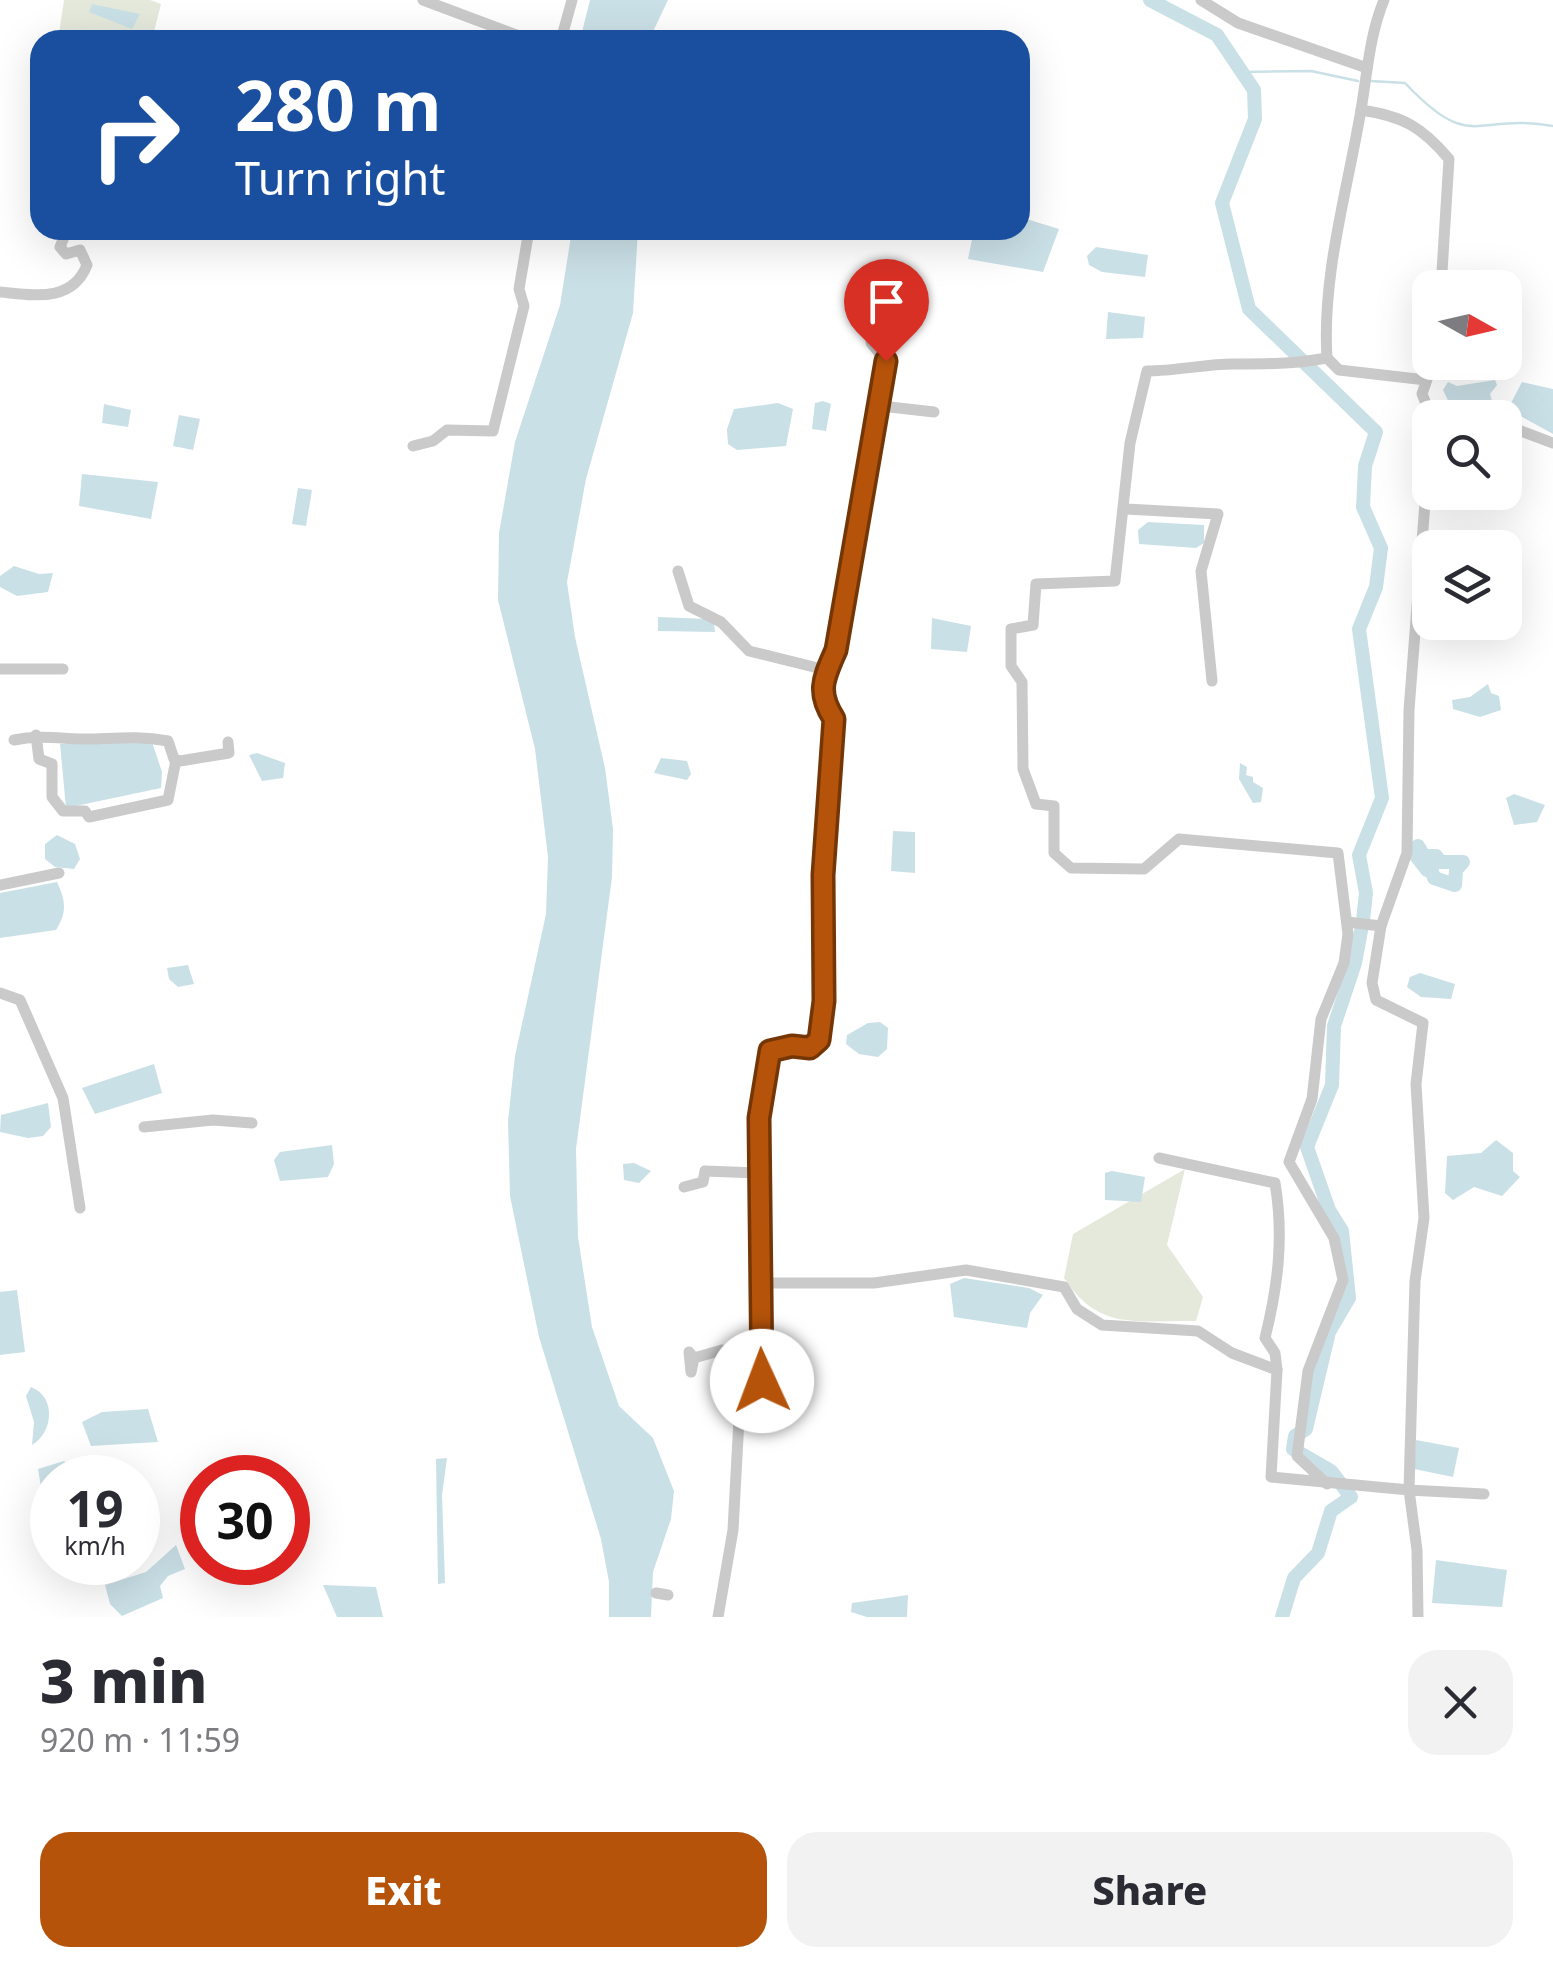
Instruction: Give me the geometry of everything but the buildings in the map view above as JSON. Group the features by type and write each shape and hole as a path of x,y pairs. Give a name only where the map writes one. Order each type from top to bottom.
{"street":[{"path":"423,0 503,30"},
{"path":"564,30 572,0"},
{"path":"1201,0 1238,23 1367,68"},
{"path":"1384,0 1372,30 1362,110 1324,308 1327,358 1339,370 1412,378"},
{"path":"1362,110 1398,116 1425,130 1449,159 1442,270"},
{"path":"0,292 53,296 77,284 87,264 80,250 66,254 60,247 63,240"},
{"path":"413,446 433,442 447,430 493,431 524,306 519,288 527,240"},
{"path":"718,1617 733,1530 733,1457 740,1418 762,1402 758,1173 759,1118 768,1055 774,1049 816,1044 824,1001 823,875 834,719 822,699 826,670 836,650 881,406 886,361 870,342 877,294"},
{"path":"1327,358 1276,367 1230,364 1193,371 1148,371 1130,443 1126,509 1114,581 1036,584 1033,624 1011,630 1011,666 1022,682 1022,768 1036,804 1054,806 1054,853 1071,868 1144,870 1179,839 1338,854 1351,923 1344,963 1321,1019 1312,1099 1289,1162 1334,1238 1343,1280 1308,1371 1297,1456 1327,1484"},
{"path":"1425,400 1422,394 1426,380"},
{"path":"881,406 934,412"},
{"path":"1522,431 1553,443"},
{"path":"1126,509 1218,514 1202,571 1212,681"},
{"path":"1418,1617 1417,1550 1409,1490 1415,1282 1424,1218 1416,1084 1423,1023 1376,1000 1372,984 1375,926 1407,853 1408,710 1424,510"},
{"path":"678,571 688,606 721,622 748,650 826,670"},
{"path":"0,669 63,669"},
{"path":"14,740 36,735 99,739 136,735 168,740 176,760 168,800 89,817 86,811 63,811 52,798 52,764 38,759 36,735"},
{"path":"176,760 229,753 228,742"},
{"path":"0,885 59,873"},
{"path":"1351,923 1375,926"},
{"path":"0,992 20,1000 52,1068 63,1098 80,1208"},
{"path":"144,1126 182,1121 252,1123"},
{"path":"1159,1158 1275,1183 1281,1217 1278,1284 1265,1338 1276,1353 1277,1370 1272,1477 1484,1494"},
{"path":"684,1187 703,1182 705,1171 758,1173"},
{"path":"758,1283 874,1283 966,1270 1064,1286 1077,1310 1102,1325 1198,1331 1232,1353 1277,1370"},
{"path":"694,1358 722,1350 735,1361 761,1360"}],"shaded area":[{"path":"64,0 150,0 161,4 154,30 60,30"},
{"path":"1185,1169 1167,1245 1203,1297 1196,1321 1121,1319 1091,1307 1064,1278 1073,1234"}],"water":[{"path":"590,0 668,0 654,30 582,30"},
{"path":"92,4 140,14 132,29 89,12"},
{"path":"1030,220 1059,229 1043,272 968,259 972,240 1030,240"},
{"path":"570,240 637,240 633,313 586,479 567,582 575,637 605,768 613,829 612,877 576,1149 578,1237 592,1327 619,1406 653,1438 674,1491 671,1519 653,1572 651,1617 609,1617 609,1582 601,1539 539,1337 510,1196 508,1121 515,1056 546,914 548,857 535,749 498,600 499,533 515,442 560,305"},
{"path":"1096,247 1148,255 1145,277 1102,272 1089,265 1087,256"},
{"path":"1108,312 1145,317 1143,338 1106,339"},
{"path":"1495,380 1497,385 1490,394 1492,400 1448,400 1443,390 1448,382 1457,386"},
{"path":"1522,382 1553,389 1553,434 1522,417 1522,400 1513,400"},
{"path":"778,403 793,409 786,446 737,450 728,444 727,429 734,409"},
{"path":"815,403 831,404 826,431 812,429"},
{"path":"104,404 131,410 128,427 102,423"},
{"path":"179,415 200,419 193,450 173,446"},
{"path":"82,474 158,482 151,519 79,506"},
{"path":"298,488 312,490 306,526 292,524"},
{"path":"1148,522 1204,525 1204,543 1196,548 1139,544 1138,530"},
{"path":"14,566 39,574 53,573 48,592 17,596 0,587 0,576"},
{"path":"658,617 707,619 714,623 715,632 658,631"},
{"path":"932,618 971,626 967,652 931,649"},
{"path":"1488,684 1491,693 1499,696 1501,710 1480,717 1453,709 1452,700 1470,697"},
{"path":"152,742 162,772 161,788 66,808 60,744"},
{"path":"257,753 285,763 283,778 262,781 249,755"},
{"path":"661,758 687,761 691,774 687,780 654,773"},
{"path":"1240,763 1247,767 1246,775 1263,788 1261,802 1253,803 1239,779"},
{"path":"1514,794 1545,805 1537,822 1514,825 1506,798"},
{"path":"893,831 915,832 915,873 891,871"},
{"path":"57,835 75,844 80,859 74,869 55,867 45,859 45,844"},
{"path":"57,882 64,907 56,930 0,938 0,893"},
{"path":"188,965 194,984 178,987 169,979 167,968"},
{"path":"1420,973 1455,984 1451,999 1421,997 1407,987 1410,977"},
{"path":"880,1022 888,1028 887,1049 878,1057 859,1054 846,1044 847,1035 868,1023"},
{"path":"154,1064 162,1093 95,1114 82,1088"},
{"path":"48,1103 51,1127 43,1136 28,1138 0,1132 1,1115"},
{"path":"1496,1140 1513,1153 1513,1171 1520,1177 1502,1196 1474,1187 1453,1200 1445,1193 1447,1156 1481,1153"},
{"path":"332,1145 334,1164 328,1177 280,1181 274,1160 280,1152"},
{"path":"634,1163 651,1171 639,1183 624,1180 623,1164"},
{"path":"1105,1173 1145,1177 1141,1202 1105,1200"},
{"path":"964,1278 1029,1288 1043,1295 1030,1313 1027,1328 954,1317 950,1284"},
{"path":"17,1290 25,1352 0,1355 0,1292"},
{"path":"735,1384 758,1387 759,1399 746,1408 734,1402"},
{"path":"31,1387 45,1399 49,1415 44,1432 32,1445 34,1422 26,1396"},
{"path":"148,1409 158,1442 91,1446 82,1422 102,1412"},
{"path":"1416,1440 1459,1448 1453,1477 1414,1469"},
{"path":"447,1458 442,1495 445,1583 438,1584 436,1459"},
{"path":"176,1545 180,1571 168,1576 160,1586 163,1598 122,1616 110,1604 105,1585 160,1585 160,1559"},
{"path":"1436,1560 1507,1570 1502,1607 1432,1603"},
{"path":"323,1585 376,1587 383,1617 337,1617"},
{"path":"908,1595 907,1617 867,1617 851,1612 852,1603"}],"waterway":[{"path":"1150,0 1217,35 1254,90 1255,119 1222,203 1249,309 1376,432 1365,466 1363,507 1381,548 1376,587 1359,629 1382,798 1359,855 1366,893 1363,920 1355,963 1334,1026 1332,1085 1307,1147 1329,1210 1342,1231 1349,1298 1329,1332 1306,1429 1295,1436 1293,1449 1331,1471 1351,1497 1331,1511 1318,1553 1294,1578 1282,1617"},
{"path":"1242,72 1311,71 1358,81"},
{"path":"1371,81 1405,83 1428,105 1461,125 1553,126"},
{"path":"1418,846 1424,856 1436,856 1440,862 1463,862 1456,870 1455,885 1434,878 1431,868 1427,870 1413,852 1418,846"}],"route":[{"path":"762,1381 759,1118 770,1051 792,1046 810,1048 819,1040 824,1001 823,875 834,719 822,699 822,678 836,650 886,361"}]}
